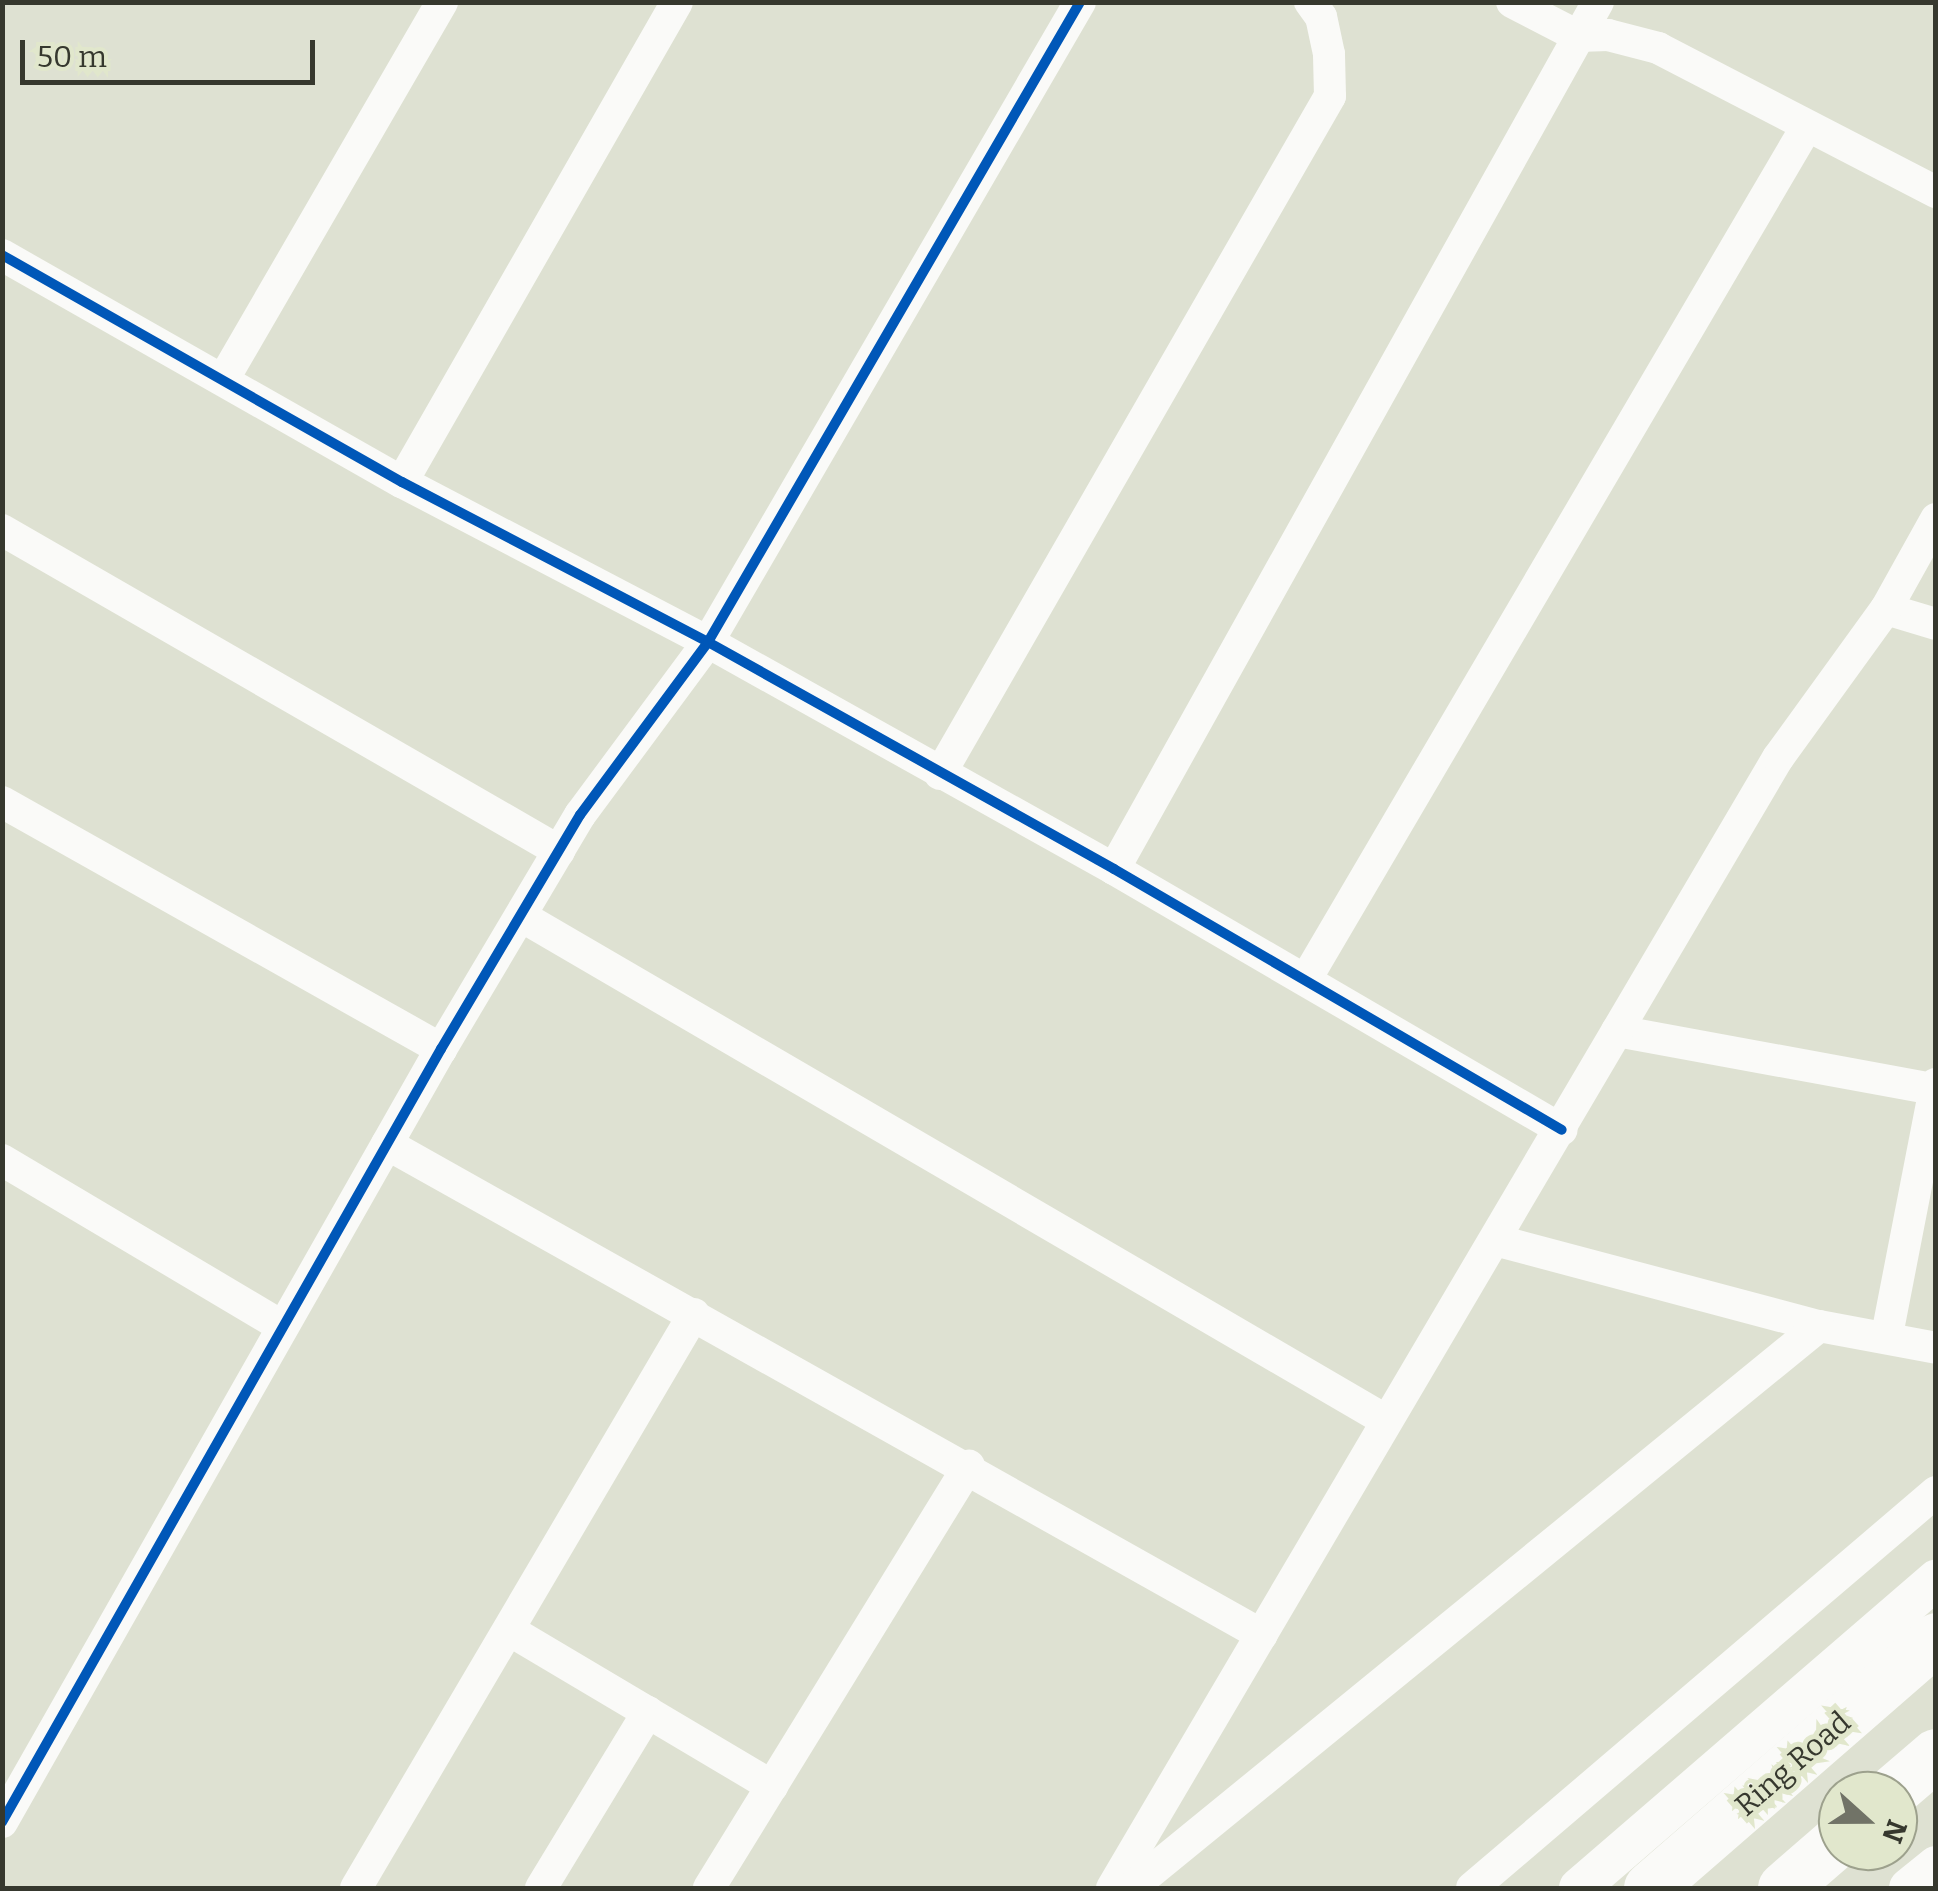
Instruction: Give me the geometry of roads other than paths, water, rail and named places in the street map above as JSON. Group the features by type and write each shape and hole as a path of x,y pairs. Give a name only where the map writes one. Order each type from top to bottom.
{"highway":[{"name":"Ring Road","path":"1650,1888 1936,1640"},
{"path":"1784,1888 1818,1858"}],"street":[{"path":"223,380 442,2"},
{"path":"402,482 677,2"},
{"path":"2,1822 440,1049 559,851 708,642 1080,2"},
{"path":"940,774 1330,96 1329,54 1321,18 1310,2"},
{"path":"1512,2 1578,36 1647,44 1936,192"},
{"path":"1114,869 1598,2"},
{"path":"1306,979 1808,126"},
{"path":"2,255 402,482 708,642 1114,869 1562,1130"},
{"path":"1112,1888 1778,758 1886,609 1936,519"},
{"path":"2,530 559,851"},
{"path":"1886,609 1936,624"},
{"path":"2,802 440,1049"},
{"path":"520,916 1387,1421"},
{"path":"1617,1031 1935,1087 1887,1335"},
{"path":"387,1144 969,1466 1262,1635"},
{"path":"7,1172 282,1326"},
{"path":"1495,1240 1819,1326 1887,1335 1936,1348"},
{"path":"356,1888 694,1314"},
{"path":"1131,1888 1819,1326"},
{"path":"709,1888 969,1466"},
{"path":"1472,1888 1936,1492"},
{"path":"1579,1888 1936,1580"},
{"path":"509,1630 772,1786"},
{"path":"541,1888 648,1712"},
{"path":"1910,1888 1936,1866"}]}
